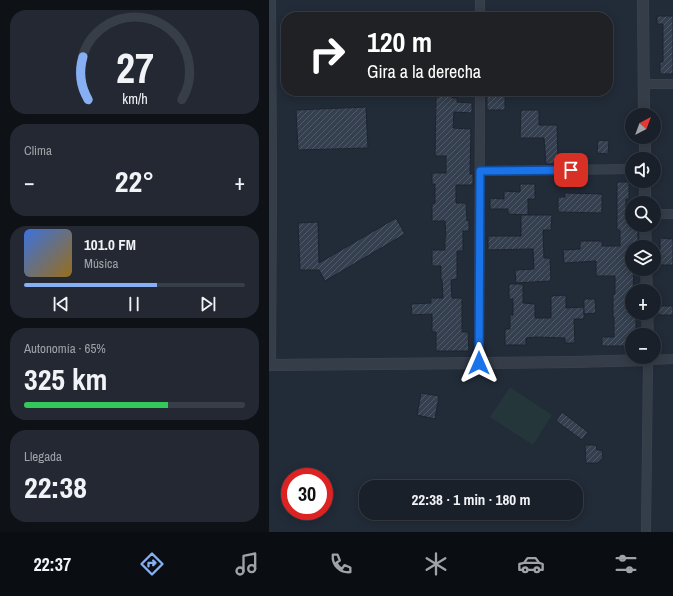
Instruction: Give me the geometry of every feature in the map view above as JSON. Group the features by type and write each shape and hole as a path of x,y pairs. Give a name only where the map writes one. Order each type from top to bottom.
{"street":[{"path":"271,0 270,365 479,363 625,359"},
{"path":"480,0 480,12"},
{"path":"643,0 644,108"},
{"path":"644,84 673,84"},
{"path":"479,363 480,96"},
{"path":"480,171 625,169"},
{"path":"661,214 673,214"},
{"path":"661,359 673,359"},
{"path":"646,532 648,364"}],"shaded area":[{"path":"510,387 552,415 533,445 490,417"}],"building":[{"path":"657,16 673,16 673,74 660,74 660,62 663,62 663,24 657,24"},
{"path":"452,96 452,98 457,98 457,102 472,103 472,113 454,112 453,128 471,129 470,174 473,174 473,185 456,185 456,203 466,203 469,231 463,231 463,251 457,251 457,279 451,280 452,298 462,298 462,332 468,332 469,351 436,351 436,332 432,332 432,314 412,315 411,304 431,303 431,298 443,298 441,266 432,266 432,250 445,250 446,237 445,221 432,221 432,204 435,203 435,184 432,184 432,173 446,173 446,156 435,156 436,97"},
{"path":"487,96 505,96 505,110 487,110"},
{"path":"366,107 368,148 298,150 296,110"},
{"path":"521,110 539,110 539,125 557,125 558,164 546,164 544,138 520,138"},
{"path":"598,140 609,141 608,154 597,153"},
{"path":"617,182 625,182 625,188 629,188 629,196 625,196 625,232 638,232 638,240 625,240 625,276 634,276 633,284 625,284 625,320 636,320 636,328 625,328 625,346 602,346 602,337 614,337 613,294 615,294 615,276 596,276 596,261 564,263 563,250 580,249 580,241 602,241 602,246 620,246 620,230 617,230"},
{"path":"520,184 535,184 535,199 528,199 528,215 508,214 508,209 490,209 490,198 504,199 504,191 520,192"},
{"path":"565,193 602,194 602,213 558,212 558,197 565,197"},
{"path":"521,215 552,215 551,230 543,230 544,258 550,258 551,281 516,283 515,270 534,269 533,249 488,250 488,236 521,236"},
{"path":"396,218 405,234 325,281 319,270 300,270 298,223 318,222 319,263"},
{"path":"660,238 673,239 673,265 661,265"},
{"path":"509,284 523,284 523,303 535,304 535,318 551,318 551,296 566,295 566,308 584,307 584,319 574,319 575,343 565,343 565,338 536,337 526,338 526,345 505,345 505,329 510,329 510,315 513,315 513,299 509,299"},
{"path":"584,299 595,299 596,313 584,314"},
{"path":"661,306 673,306 673,315 661,315"},
{"path":"421,393 439,396 435,419 417,415"},
{"path":"562,412 588,432 582,440 556,421"},
{"path":"585,445 596,445 597,450 602,450 603,458 598,463 586,463"}],"route":[{"path":"479,363 480,171 571,170"}]}
